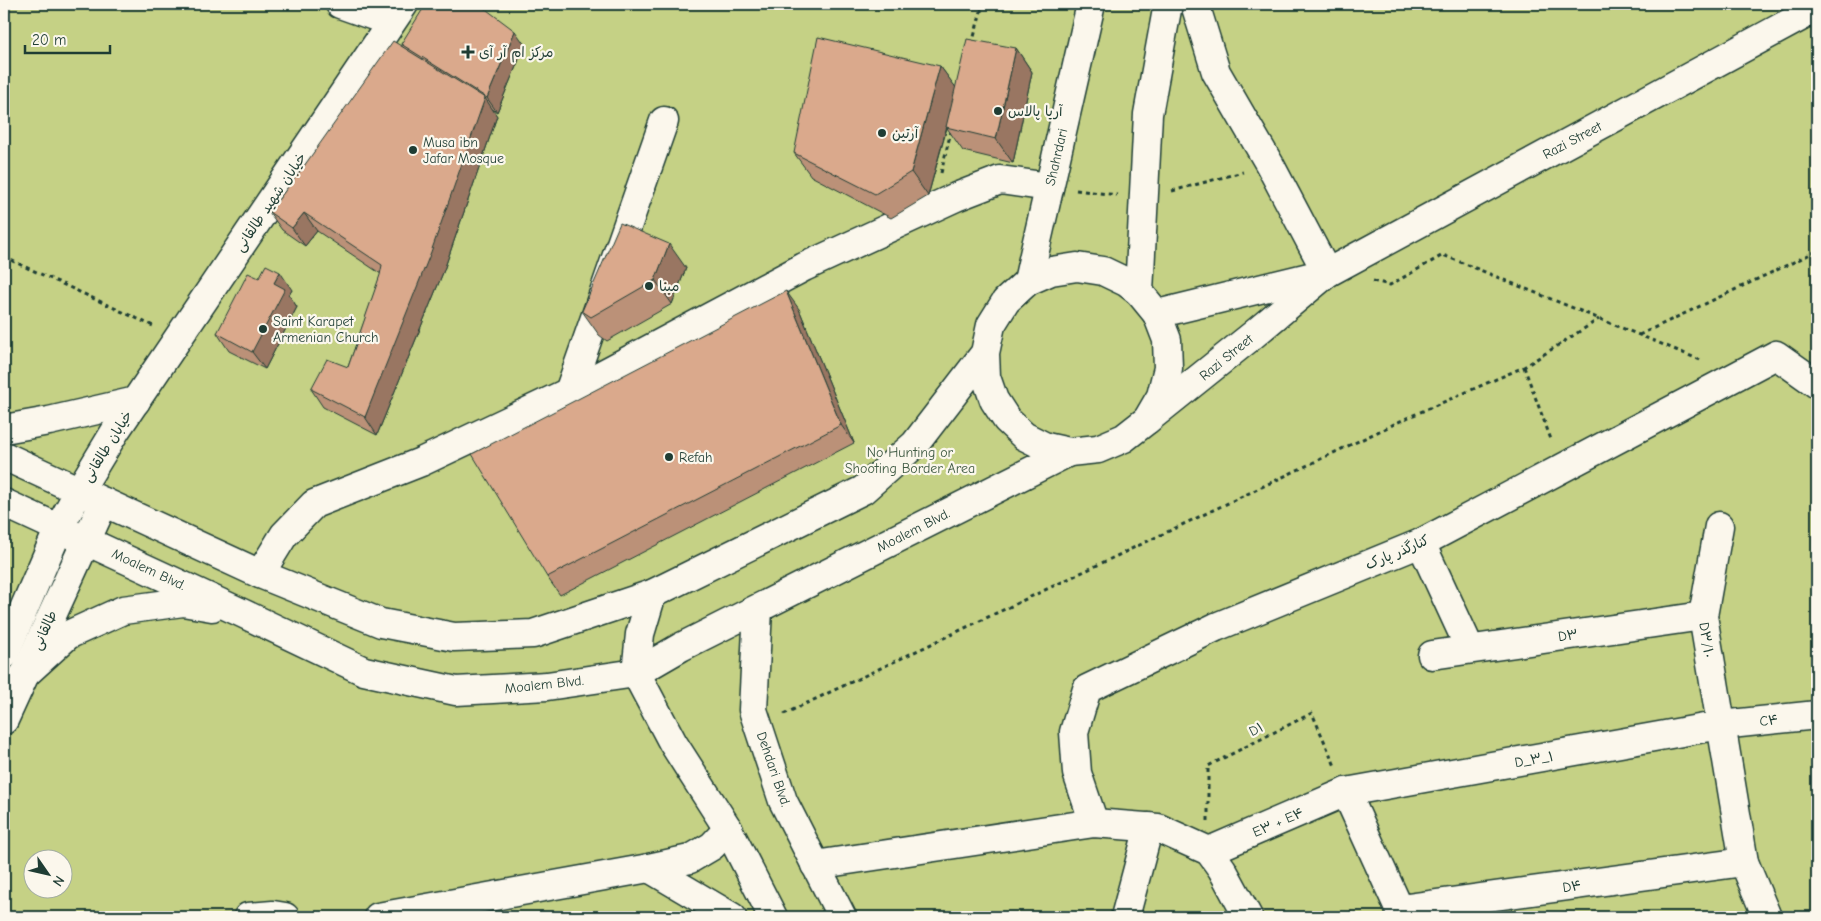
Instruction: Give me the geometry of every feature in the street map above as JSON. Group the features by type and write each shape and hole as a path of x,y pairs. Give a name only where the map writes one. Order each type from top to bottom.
{"street":[{"path":"340,4 398,13"},
{"name":"Shahrdari","path":"1028,281 1091,4"},
{"path":"1139,292 1148,114 1168,4"},
{"path":"1195,4 1216,72 1270,165 1327,273"},
{"name":"Razi Street","path":"1069,452 1098,449 1124,438 1327,273 1817,8"},
{"name":"خیابان شهيد طالقانی","path":"136,401 398,13"},
{"path":"569,392 664,121"},
{"path":"260,574 284,535 314,504 421,462 569,392 804,267 932,208 1000,180 1049,187"},
{"path":"1069,452 1046,447 1024,436 1007,420 994,400 986,377 985,353 991,325 1006,300 1028,281 1051,271 1077,267 1103,271 1126,282 1139,292 1157,314 1167,340 1168,368 1161,396 1147,420"},
{"name":"Razi Street","path":"1157,314 1327,273"},
{"path":"4,456 260,574 381,623 454,638 532,634 652,594 863,490 915,444 985,353"},
{"name":"کنارگذر پارک","path":"1094,823 1077,773 1074,732 1087,689 1216,627 1421,544 1776,355 1817,384"},
{"path":"4,429 50,421 136,401"},
{"name":"خیابان طالقانی","path":"80,491 116,430 136,401"},
{"name":"Moalem Blvd.","path":"4,503 364,671 456,691 547,686 636,673 682,647 1069,452"},
{"name":"طالقانی","path":"4,655 59,528 80,491"},
{"name":"طالقانی","path":"4,720 104,502"},
{"name":"D۳/۱۰","path":"1718,526 1703,616 1744,862 1768,917"},
{"path":"1421,544 1470,649"},
{"path":"652,594 640,634 636,673 674,743 728,829 773,917"},
{"path":"23,676 68,635 123,610 183,602 242,613"},
{"name":"Dehdari Blvd.","path":"758,609 753,710 783,801 842,917"},
{"name":"D۳","path":"1432,654 1703,616"},
{"name":"C۴","path":"1721,725 1817,715"},
{"name":"D_۳_۱","path":"1346,792 1721,725"},
{"path":"1346,792 1401,913"},
{"name":"E۳ + E۴","path":"1209,851 1346,792"},
{"path":"816,865 1094,823 1158,828 1209,851 1222,869 1248,917"},
{"path":"1125,917 1148,827"},
{"path":"378,917 690,859 712,846 728,829"},
{"name":"D۴","path":"1401,913 1744,862"},
{"path":"649,868 732,917"},
{"path":"248,917 273,915 285,917"}],"path":[{"path":"971,50 982,4"},
{"path":"932,208 953,124"},
{"path":"1639,335 1817,251"},
{"path":"1443,255 1738,376"},
{"path":"4,257 178,338"},
{"path":"759,726 1409,417 1524,367 1599,319"},
{"path":"1524,367 1554,448"},
{"name":"D۱","path":"1209,851 1208,766 1312,713 1346,792"}],"green space":[{"name":"No Hunting or Shooting Border Area","path":"4,4 1817,4 1817,917 4,917"}],"building":[{"name":"مرکز ام آر آی","path":"426,4 479,4 515,31 487,98 401,44"},
{"name":"آرتین","path":"818,37 940,66 911,172 875,194 794,153"},
{"path":"967,39 1016,48 996,139 946,127"},
{"path":"393,41 485,98 431,252 365,417 311,389 327,359 348,367 382,265 304,213 292,228 269,212"},
{"path":"620,223 669,244 655,280 591,317 582,311"},
{"path":"266,265 280,272 274,283 285,289 252,352 217,333 248,273 259,278"},
{"name":"Refah","path":"786,291 841,425 547,577 472,454"}],"place":[{"name":"مرکز ام آر آی","path":"468,52"},
{"name":"آریا پالاس","path":"998,111"},
{"name":"آرتین","path":"882,133"},
{"name":"Musa ibn Jafar Mosque","path":"413,150"},
{"name":"مبنا","path":"649,286"},
{"name":"Saint Karapet Armenian Church","path":"263,329"},
{"name":"Refah","path":"669,457"}]}
